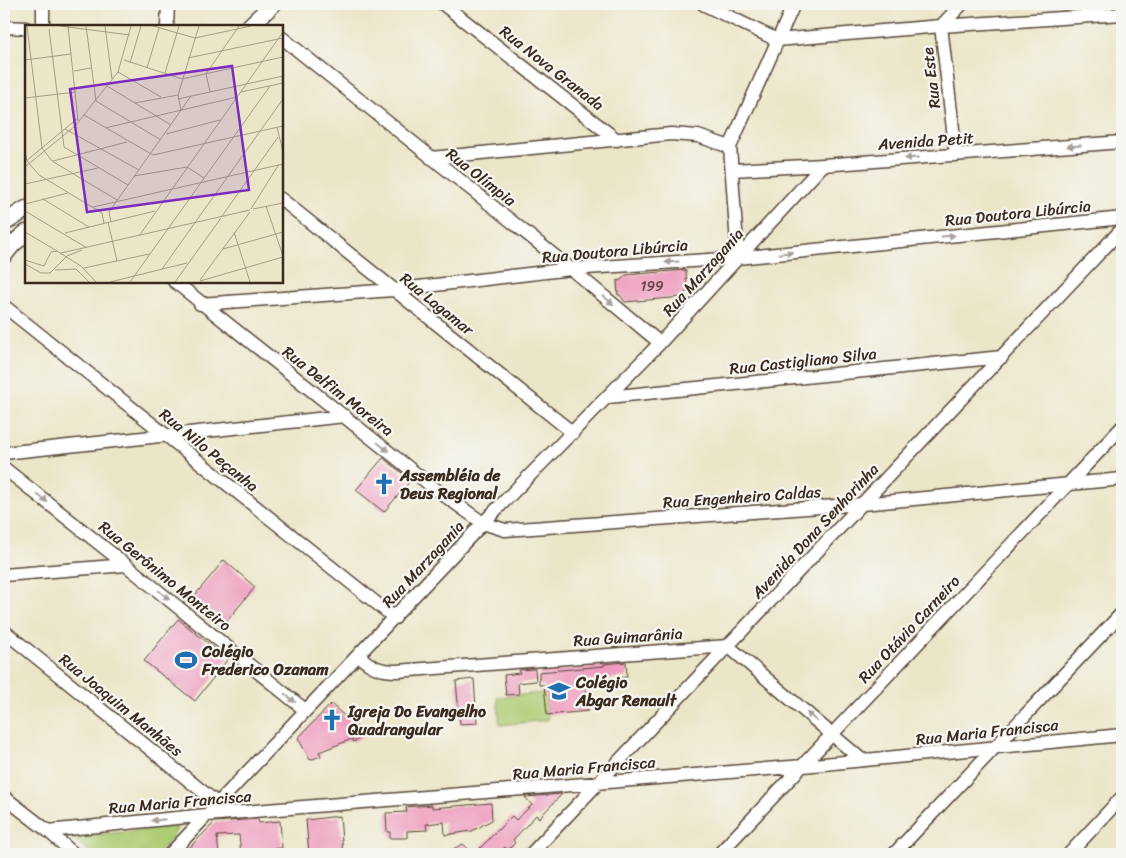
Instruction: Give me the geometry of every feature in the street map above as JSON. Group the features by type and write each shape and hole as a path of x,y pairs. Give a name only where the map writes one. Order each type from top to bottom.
{"street":[{"path":"43,25 44,4"},
{"path":"168,4 168,25"},
{"path":"259,24 274,4"},
{"name":"Rua Nova Granada","path":"443,4 617,140"},
{"path":"703,4 777,40 941,26 1122,14"},
{"path":"738,258 730,146 794,4"},
{"path":"941,26 962,4"},
{"name":"Rua Este","path":"941,26 956,155"},
{"path":"4,27 25,28"},
{"name":"Rua Olímpia","path":"282,38 571,269 660,343"},
{"path":"431,158 671,134 686,134 706,138 730,146"},
{"name":"Avenida Petit","path":"732,170 1122,142"},
{"name":"Rua Marzagania","path":"170,854 483,523 660,343 822,165"},
{"name":"Rua Lagamar","path":"282,200 573,433"},
{"path":"4,223 25,210"},
{"name":"Rua Doutora Libúrcia","path":"200,304 393,290 571,269 738,258 1122,218"},
{"path":"8,249 25,225"},
{"name":"Avenida Dona Senhorinha","path":"531,854 1122,229"},
{"path":"8,249 25,234"},
{"name":"Rua Delfim Moreira","path":"175,282 200,304 345,416 434,488 483,523"},
{"name":"Rua Nilo Peçanha","path":"4,306 395,618"},
{"name":"Rua Castigliano Silva","path":"608,397 1002,356"},
{"path":"4,453 345,416"},
{"name":"Rua Otávio Carneiro","path":"719,854 1122,426"},
{"name":"Rua Gerônimo Monteiro","path":"4,468 305,710"},
{"name":"Rua Engenheiro Caldas","path":"483,523 505,530 532,529 862,504 1122,479"},
{"path":"4,574 126,565"},
{"path":"894,854 997,747 1122,612"},
{"name":"Rua Joaquim Manhães","path":"4,631 218,804"},
{"path":"728,646 862,760"},
{"name":"Rua Guimarânia","path":"359,656 377,669 397,670 728,646"},
{"name":"Rua Maria Francisca","path":"48,831 206,815 803,766 1122,735"},
{"path":"4,797 74,854"},
{"path":"1069,854 1122,797"}],"green space":[{"path":"545,693 548,720 500,725 497,697"},
{"path":"178,826 172,838 157,854 92,854 71,837 134,831 136,829 138,831"}],"building":[{"path":"686,271 687,291 683,297 625,302 618,295 617,281 626,275"},
{"name":"Assembléia de Deus Regional","path":"383,458 411,480 384,512 356,490"},
{"name":"Colégio Frederico Ozanam","path":"224,560 255,587 222,627 191,600"},
{"name":"Colégio Frederico Ozanam","path":"178,619 228,659 195,701 144,661"},
{"path":"626,662 627,677 585,681 588,711 547,715 544,685 539,685 539,672"},
{"path":"535,669 536,681 518,683 519,694 506,695 504,675 520,673 519,670"},
{"name":"Igreja Do Evangelho Quadrangular","path":"474,679 477,723 460,724 456,681"},
{"name":"Igreja Do Evangelho Quadrangular","path":"331,704 366,735 353,742 352,739 319,752 321,756 310,760 298,738"},
{"path":"562,794 539,818 536,815 513,840 515,843 508,850 505,847 498,854 474,854 512,816 516,820 532,805 525,797"},
{"path":"491,803 492,820 472,831 445,835 444,822 426,824 427,830 407,831 407,838 390,838 390,832 387,832 386,813 407,812 406,807 432,805 432,808"},
{"path":"340,816 343,854 309,854 306,820"},
{"path":"258,819 259,823 280,821 282,848 261,850 262,854 241,854 239,835 217,836 219,854 183,854 215,822"},
{"path":"463,844 474,854 443,854"}],"place":[{"name":"Assembléia de Deus Regional","path":"384,484"},
{"name":"Colégio Frederico Ozanam","path":"186,660"},
{"name":"Colégio Abgar Renault","path":"559,691"},
{"name":"Igreja Do Evangelho Quadrangular","path":"332,720"}]}
